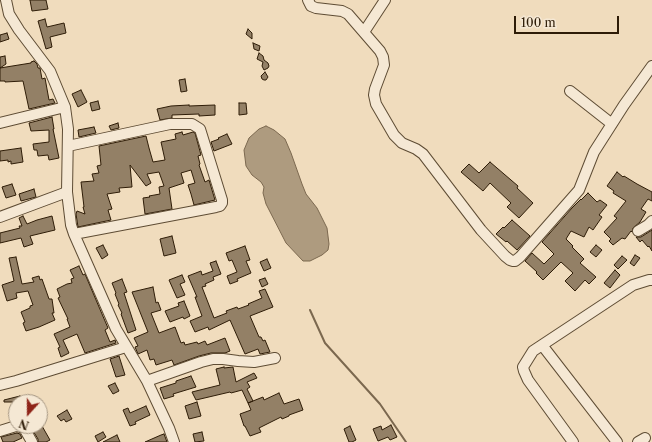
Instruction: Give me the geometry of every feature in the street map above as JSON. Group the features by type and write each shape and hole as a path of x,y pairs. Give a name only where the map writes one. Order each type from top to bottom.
{"street":[{"path":"6,0 9,14 18,30 50,71 65,107 68,129 67,192 71,225 74,234 116,330 147,381 174,442"},
{"path":"308,0 311,6 316,8 342,11 348,14 380,51 383,57 384,65 374,95 376,104 394,135 402,143 423,154 481,230 510,260 515,260 520,257 579,190 594,152 624,105 652,66"},
{"path":"364,32 385,0"},
{"path":"570,91 612,124"},
{"path":"0,123 65,107"},
{"path":"68,146 170,124 192,124 200,129 202,133 222,200 220,206 216,207 74,234"},
{"path":"0,217 67,192"},
{"path":"638,231 652,221"},
{"path":"573,442 528,380 523,366 533,351 542,345 633,285 652,280"},
{"path":"542,345 617,442"},
{"path":"0,385 126,347"},
{"path":"147,381 213,359 254,362 275,358"}],"shaded area":[{"path":"266,126 274,130 285,139 306,194 317,208 327,228 329,244 328,250 310,261 303,261 286,243 266,204 263,193 264,187 261,182 252,175 246,166 244,150 249,138 259,129"}],"building":[{"path":"30,0 46,0 48,9 32,11"},
{"path":"45,19 47,27 64,23 66,33 50,37 52,47 46,49 38,21"},
{"path":"248,29 252,33 252,39 246,34"},
{"path":"7,33 9,39 0,42 0,35"},
{"path":"253,43 260,46 259,51 254,49"},
{"path":"259,53 263,56 264,60 269,66 264,70 262,66 263,62 257,59"},
{"path":"5,56 6,64 0,68 0,57"},
{"path":"34,61 38,68 40,68 42,79 45,78 49,100 53,99 55,103 29,109 23,81 0,81 0,68 31,63"},
{"path":"265,72 268,77 264,80 261,76"},
{"path":"185,79 187,91 181,92 179,80"},
{"path":"81,90 87,102 78,107 72,94"},
{"path":"98,101 100,109 92,111 90,103"},
{"path":"239,103 246,103 247,114 239,115"},
{"path":"215,105 215,115 172,115 172,118 160,120 157,109 171,106"},
{"path":"52,117 59,158 49,160 48,155 38,156 37,150 34,150 33,144 49,142 49,130 31,131 29,123"},
{"path":"118,123 119,128 111,130 109,126"},
{"path":"94,127 96,133 79,137 78,130"},
{"path":"182,132 183,135 193,132 195,133 201,155 198,156 199,165 205,182 209,180 215,200 194,205 188,185 195,183 191,170 181,173 184,183 169,188 172,209 145,214 143,198 160,194 159,187 164,186 159,172 147,174 151,183 146,186 130,165 132,187 119,188 120,192 107,194 112,209 108,210 111,220 78,227 77,211 85,214 81,182 94,181 92,174 99,173 97,166 101,165 99,146 146,136 153,162 165,160 161,142 176,139 175,134"},
{"path":"227,134 232,144 214,151 211,142"},
{"path":"21,148 23,162 11,164 11,161 8,162 8,160 0,161 0,151"},
{"path":"490,162 518,186 517,188 533,203 519,218 507,207 511,203 490,183 483,191 461,172 469,164 479,173"},
{"path":"617,172 623,177 624,176 652,192 652,201 648,199 641,209 646,212 640,222 633,228 632,232 631,231 625,239 622,238 613,245 609,241 611,239 604,232 617,218 614,216 626,201 613,193 614,191 607,186"},
{"path":"12,184 16,195 6,198 2,187"},
{"path":"34,189 36,197 21,201 19,194"},
{"path":"588,193 597,202 600,200 607,205 599,215 602,217 593,230 589,227 584,237 571,231 566,239 584,259 580,263 596,277 589,284 585,280 575,291 565,281 573,273 561,262 543,280 525,261 532,253 544,264 554,254 542,242 572,208"},
{"path":"23,216 27,224 52,216 55,230 30,236 33,244 24,247 21,238 0,243 0,233 20,228 19,226 22,226 19,218"},
{"path":"512,220 530,236 517,250 496,234"},
{"path":"652,230 652,251 649,246 648,247 642,240 640,242 636,237 641,237"},
{"path":"172,236 176,253 164,256 160,239"},
{"path":"103,245 108,255 102,259 96,248"},
{"path":"596,245 602,250 596,257 590,252"},
{"path":"245,246 250,260 246,261 251,273 230,284 227,276 237,272 232,260 229,261 226,253"},
{"path":"635,255 640,258 634,266 630,263"},
{"path":"622,256 627,260 618,269 614,265"},
{"path":"16,257 22,284 34,282 32,278 39,276 40,280 42,279 49,299 52,299 54,313 52,313 55,320 26,331 23,323 25,322 21,312 33,305 28,291 16,293 17,298 7,301 2,285 14,281 9,258"},
{"path":"267,259 271,268 264,271 260,262"},
{"path":"216,261 221,274 213,277 214,280 202,287 214,318 227,313 226,311 237,307 238,309 262,298 259,291 265,289 273,307 250,316 259,337 261,337 263,341 265,340 270,352 260,354 258,349 245,354 230,320 209,330 208,327 195,332 190,321 202,316 195,297 197,297 188,276 201,271 202,275 213,271 210,263"},
{"path":"79,266 83,275 85,274 108,328 105,330 110,342 115,340 116,343 85,353 77,334 63,340 69,353 61,357 58,348 60,347 54,334 70,327 68,319 58,298 60,297 57,289 72,283 71,279 74,278 70,270"},
{"path":"615,270 620,275 610,288 604,283"},
{"path":"182,275 185,282 180,284 185,295 177,298 169,280"},
{"path":"265,278 268,284 262,287 259,280"},
{"path":"122,279 127,292 124,293 136,330 128,333 112,283"},
{"path":"153,287 156,303 158,302 161,310 151,313 159,333 175,327 181,343 184,342 185,345 197,342 198,344 205,341 207,345 225,338 230,351 199,356 174,365 172,360 156,365 154,359 150,360 147,350 138,354 135,347 138,346 134,338 148,332 132,292"},
{"path":"184,301 190,316 170,322 165,311 179,306 178,303"},
{"path":"119,356 125,375 116,377 110,359"},
{"path":"233,367 236,382 254,373 257,378 247,382 250,387 247,389 253,401 248,403 242,390 196,400 192,392 220,385 216,369"},
{"path":"191,376 196,387 173,394 174,396 164,399 160,388"},
{"path":"115,383 119,391 113,394 108,386"},
{"path":"279,393 284,404 299,399 303,410 282,419 281,417 259,428 261,432 250,436 244,426 240,414 251,410 248,403 263,397 264,400"},
{"path":"197,402 201,416 189,419 185,406"},
{"path":"146,406 150,415 130,426 123,410 128,408 130,413"},
{"path":"67,410 72,419 66,422 64,419 61,421 57,416"},
{"path":"391,425 397,437 390,440 388,437 378,441 373,429 381,426 382,430"},
{"path":"350,426 356,440 352,442 349,442 344,429"},
{"path":"103,432 106,437 98,442 95,436"},
{"path":"202,432 204,441 195,442 193,434"},
{"path":"20,434 22,438 13,442 3,442 1,437"},
{"path":"35,434 47,434 50,440 46,442 38,442"},
{"path":"164,434 167,442 145,442 161,435"},
{"path":"117,435 120,442 103,442"}],"waterway":[{"path":"310,310 325,343 380,404 406,442"}]}
